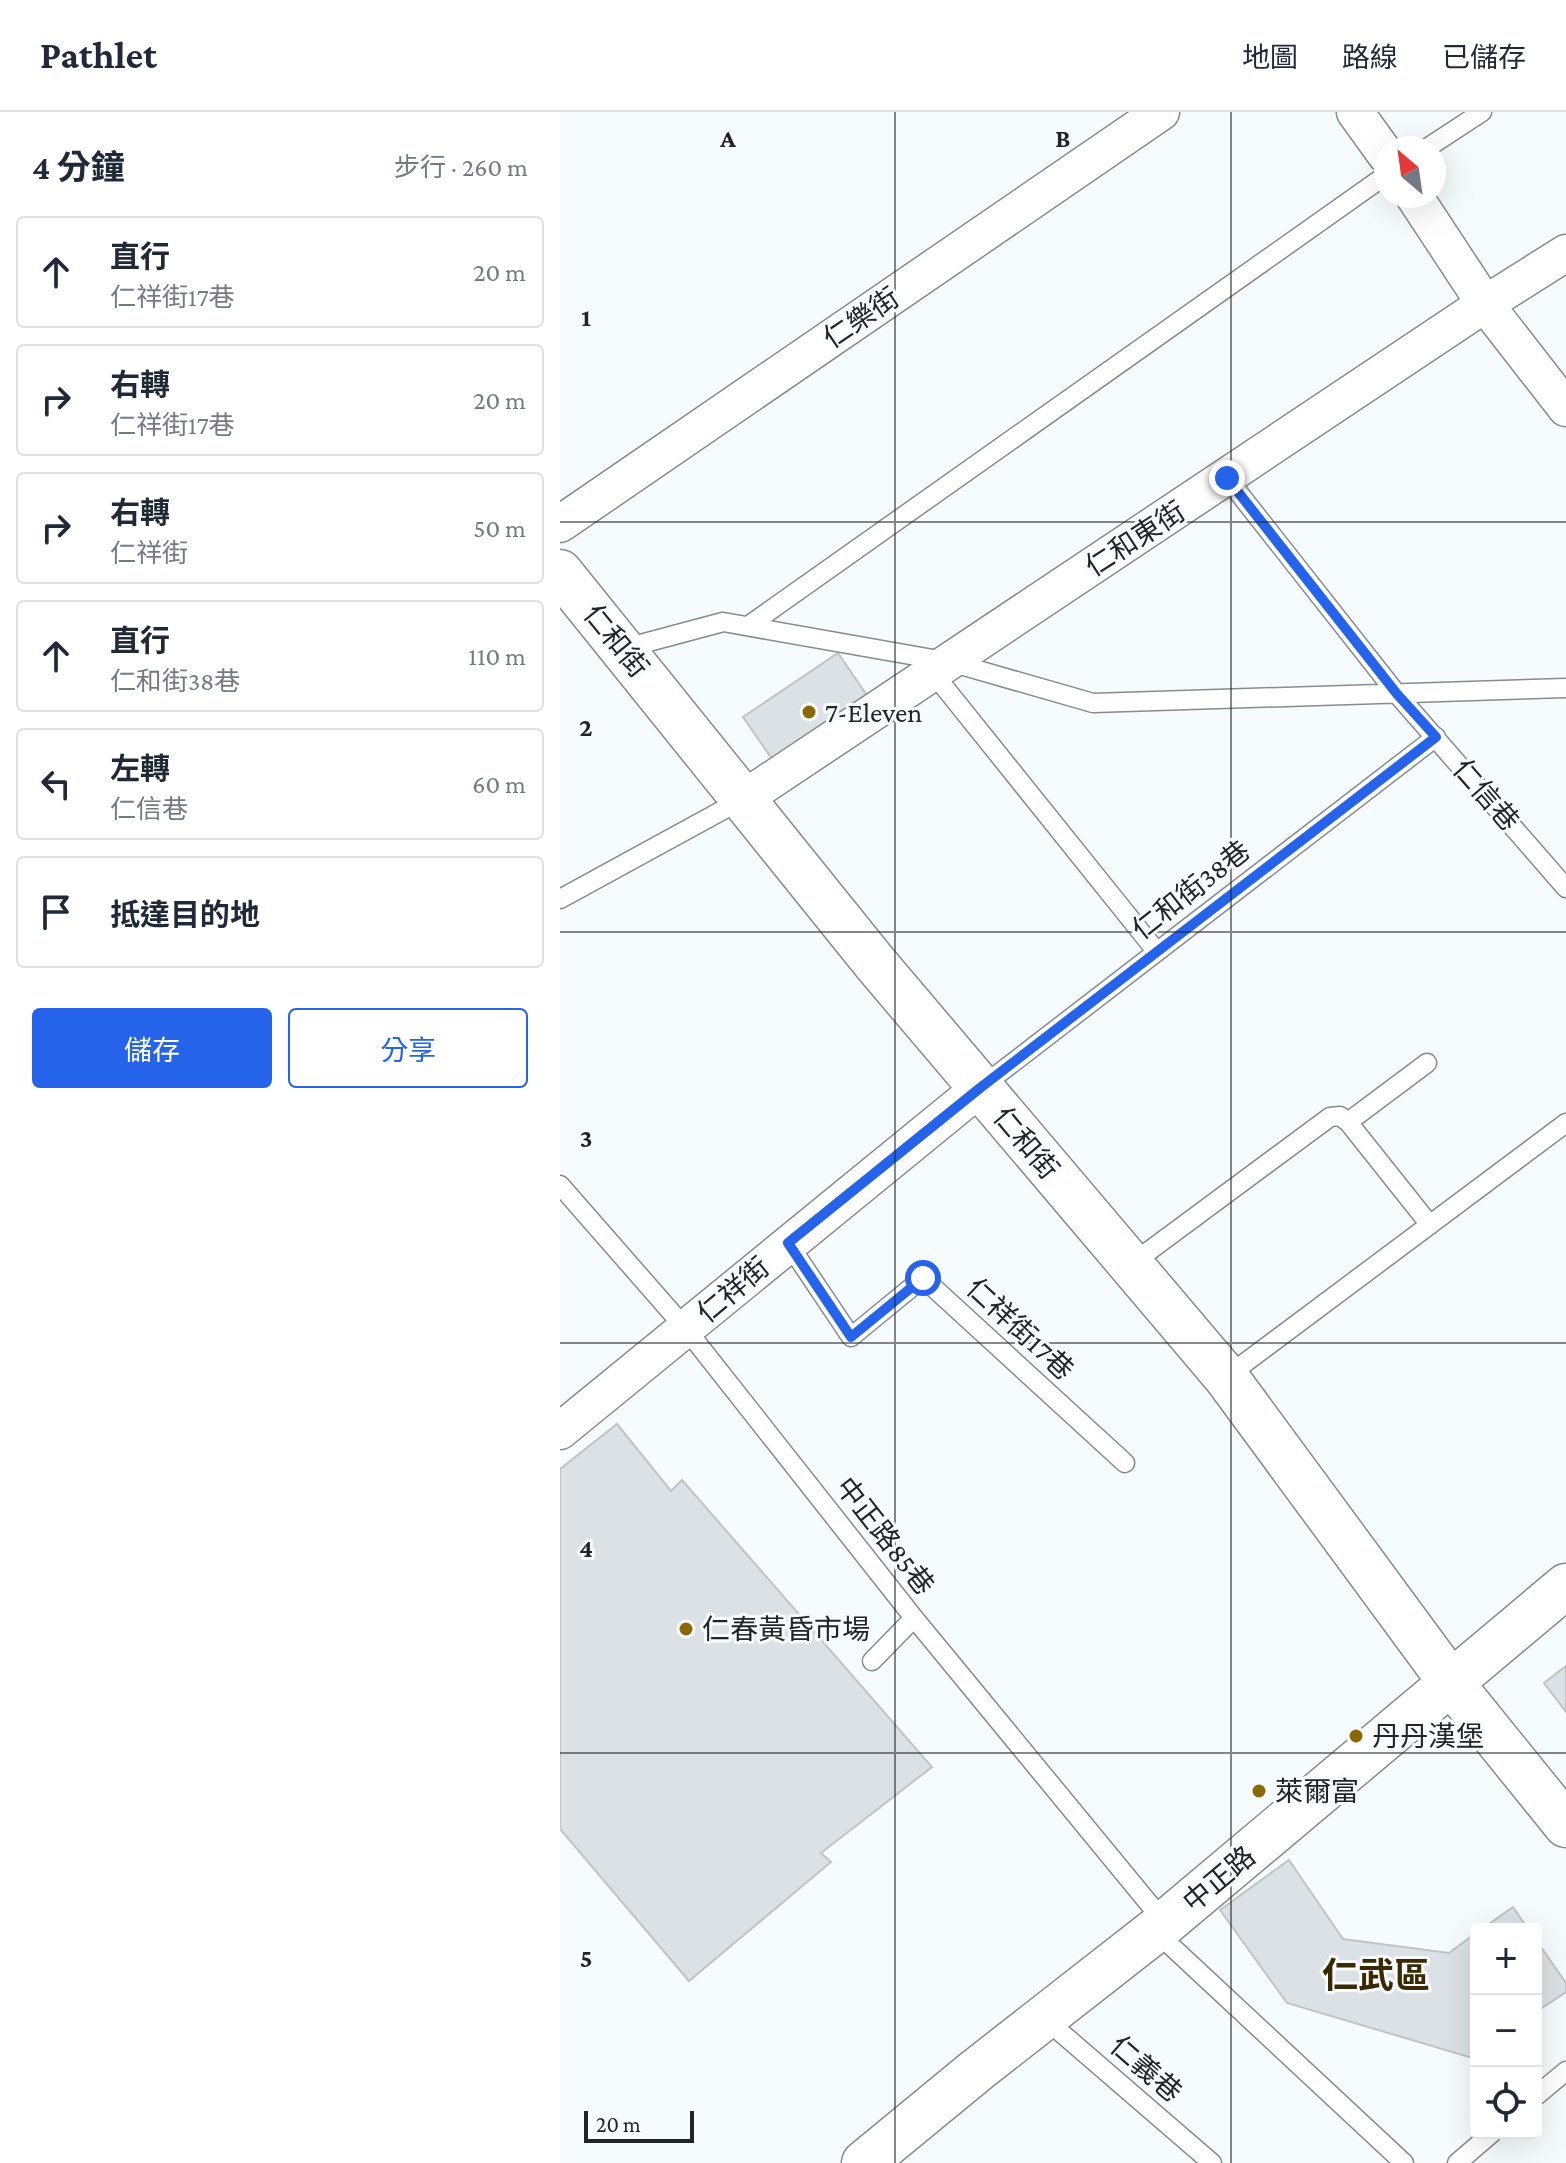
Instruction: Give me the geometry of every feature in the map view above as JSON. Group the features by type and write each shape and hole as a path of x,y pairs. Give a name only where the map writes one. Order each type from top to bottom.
{"street":[{"name":"仁樂街","path":"560,524 1161,112"},
{"path":"1355,112 1374,138"},
{"path":"1422,208 1485,304 1566,408"},
{"name":"仁和東街","path":"743,799 1566,253"},
{"name":"仁和街","path":"560,572 980,1088 1226,1377 1452,1684 1566,1825"},
{"name":"仁祥街","path":"560,1431 980,1088"},
{"name":"中正路","path":"864,2163 1160,1927 1566,1586"}],"lane":[{"path":"1445,136 1482,112"},
{"path":"748,626 1374,183"},
{"name":"仁信巷","path":"1227,478 1397,694 1566,888"},
{"path":"622,649 723,622 941,667 1093,703 1566,688"},
{"path":"941,667 1157,952"},
{"name":"仁和街38巷","path":"980,1088 1436,737"},
{"path":"560,899 743,799"},
{"path":"1348,1122 1427,1063"},
{"path":"1130,1265 1330,1117 1340,1116 1348,1122 1430,1225"},
{"path":"1226,1377 1566,1123"},
{"name":"中正路85巷","path":"560,1185 686,1329 1160,1927 1404,2163"},
{"name":"仁祥街17巷","path":"788,1243 851,1337 923,1278 1125,1463"},
{"path":"872,1661 914,1618"},
{"name":"仁義巷","path":"1044,2018 1212,2163"},
{"path":"1542,2091 1566,2071"},
{"path":"1457,2163 1485,2139"}],"building":[{"name":"7-Eleven","path":"838,653 875,707 781,772 743,717"},
{"name":"仁春黃昏市場","path":"617,1424 671,1491 682,1480 932,1767 821,1853 831,1862 689,1981 560,1829 560,1469"},
{"path":"1566,1666 1566,1712 1544,1683"},
{"path":"1289,1860 1343,1939 1449,1953 1470,1937 1470,2056 1287,2003 1220,1910"},
{"path":"1513,1907 1524,1923 1490,1923"},
{"path":"1542,1949 1566,1983 1566,1992 1542,2008"}],"place":[{"name":"7-Eleven","path":"809,712"},
{"name":"仁春黃昏市場","path":"686,1629"},
{"name":"丹丹漢堡","path":"1356,1736"},
{"name":"萊爾富","path":"1259,1791"}],"district":[{"name":"仁武區","path":"1376,1976"}],"route":[{"path":"923,1278 851,1337 788,1243 980,1088 1436,737 1397,694 1227,478"}]}
